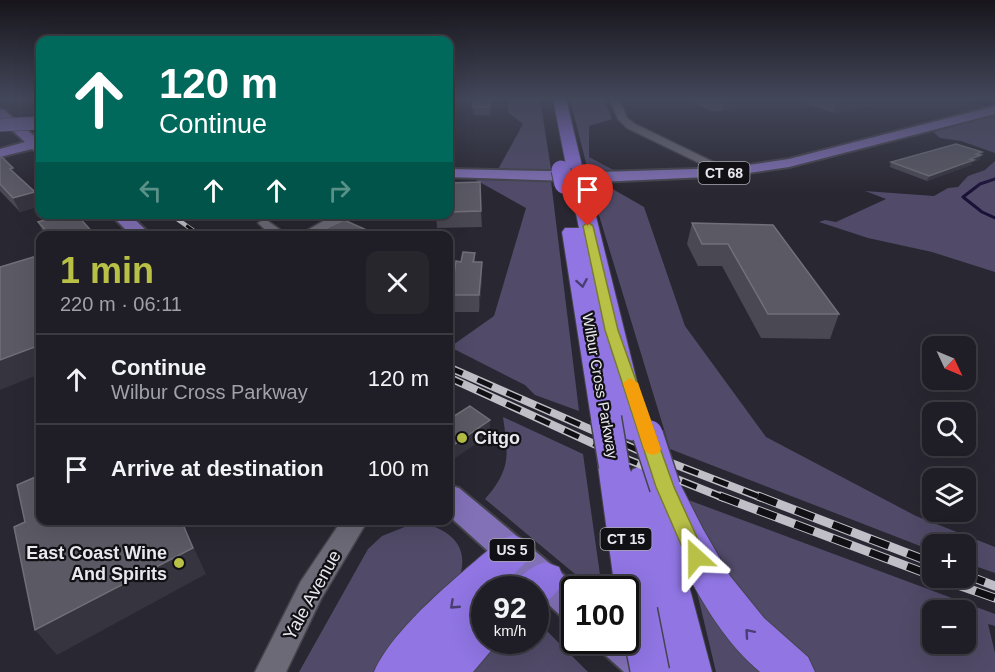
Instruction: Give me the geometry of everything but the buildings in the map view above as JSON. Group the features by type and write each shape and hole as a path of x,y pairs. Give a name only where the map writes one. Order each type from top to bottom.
{"highway":[{"name":"Wilbur Cross Parkway","path":"557,130 641,432 641,477 632,576"},
{"name":"Wilbur Cross Parkway","path":"563,130 606,418 641,477 669,666"},
{"path":"641,477 696,557 714,588 758,644 793,672"},
{"path":"396,672 440,619 513,551"},
{"name":"Wilbur Cross Parkway","path":"639,637 669,666"},
{"path":"446,672 471,642"}],"main road":[{"path":"20,130 36,144"},
{"name":"CT 68","path":"453,173 599,177 728,172 789,163 915,130"},
{"path":"0,153 36,146"},
{"path":"124,219 137,231"},
{"name":"US 5","path":"453,501 513,551 532,576"}],"street":[{"path":"640,130 728,172"},
{"path":"313,231 337,219"},
{"path":"265,223 275,231"},
{"name":"Yale Avenue","path":"270,672 311,590 353,525"}],"shaded area":[{"path":"519,130 545,130 551,169 546,174 496,173"},
{"path":"578,130 589,130 589,157 619,173 589,175"},
{"path":"995,130 995,153 961,141 940,138 933,132"},
{"path":"995,161 995,272 932,252 868,238 819,222 825,220 836,222 886,199 865,191 934,196 948,188 958,187 968,176 985,170"},
{"path":"476,180 551,181 579,411 535,395 525,385 453,349 453,345 494,316 526,208"},
{"path":"597,180 644,207 685,326 766,437 922,518 922,522 931,522 962,534 922,534 922,547 670,449 590,181"},
{"path":"503,417 583,454 600,576 577,576 485,499 504,469 506,441"},
{"path":"683,498 957,600 922,600 922,654 976,654 976,607 995,614 995,626 988,624 995,653 995,672 807,672 744,609"},
{"path":"407,526 432,526 450,535 462,556 461,574 457,584 388,672 299,672 368,549 382,536"},
{"path":"976,540 995,547 995,573 976,566"},
{"path":"696,588 769,672 716,672"},
{"path":"549,633 561,645 561,654 570,654 588,672 468,672 485,654 549,654"}],"waterway":[{"path":"995,179 980,184 963,197 982,212 995,218"}],"railway":[{"path":"177,219 194,231"},
{"path":"453,369 640,451 762,498"},
{"path":"453,379 629,460 724,498"},
{"path":"720,496 922,572"},
{"path":"758,496 922,559"},
{"path":"976,579 995,586"},
{"path":"966,588 995,598"}],"slow traffic":[{"path":"630,383 653,449"}],"place":[{"name":"Citgo","path":"462,438"},
{"name":"East Coast Wine And Spirits","path":"179,563"}],"route":[{"path":"588,226 612,330 665,487 696,557"}]}
